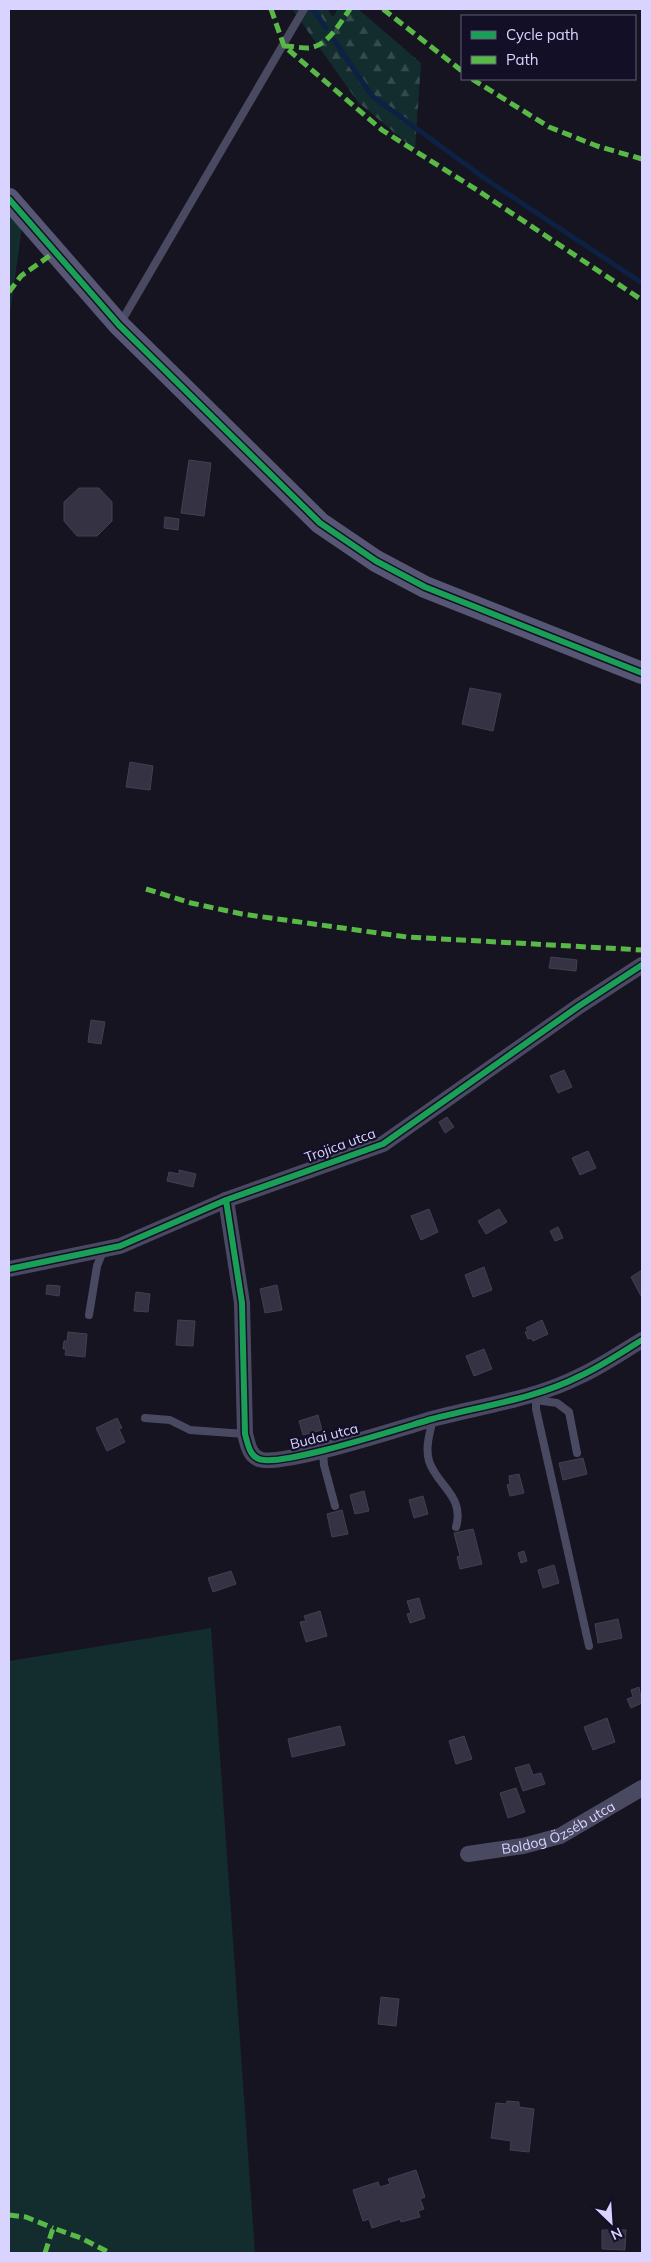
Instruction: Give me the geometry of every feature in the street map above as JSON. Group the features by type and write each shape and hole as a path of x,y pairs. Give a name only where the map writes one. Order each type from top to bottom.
{"street":[{"path":"9,199 119,326 320,523 376,561 425,587 642,673"},
{"name":"Trojica utca","path":"9,1268 120,1246 226,1200 383,1144 579,1006 641,970"},
{"name":"Budai utca","path":"226,1200 242,1303 245,1434 251,1454 260,1460 274,1461 323,1451 433,1419 536,1397 580,1377 642,1340"},
{"name":"Boldog Özséb utca","path":"468,1854 523,1846 560,1836 642,1788"}],"lane":[{"path":"119,326 304,9"},
{"path":"89,1315 96,1266 104,1249"},
{"path":"577,1454 569,1412 556,1403 536,1397 536,1409 578,1606 589,1646"},
{"path":"145,1418 170,1420 190,1430 245,1434"},
{"path":"433,1419 428,1439 429,1460 435,1474 448,1489 456,1505 460,1516 456,1527"},
{"path":"323,1451 324,1465 335,1506"}],"green space":[{"path":"292,9 327,9 333,17 338,9 358,9 421,63 415,150 358,102"},
{"path":"9,212 22,227 9,321"},
{"path":"211,1628 255,2253 9,2253 9,1661"}],"building":[{"path":"189,460 211,463 204,516 181,513"},
{"path":"79,488 99,488 112,502 112,521 97,536 77,536 64,521 64,502"},
{"path":"165,517 179,519 178,530 164,528"},
{"path":"470,688 501,694 493,731 462,724"},
{"path":"130,762 153,766 150,790 126,787"},
{"path":"551,957 577,960 576,971 549,968"},
{"path":"91,1020 105,1022 101,1044 88,1042"},
{"path":"564,1070 572,1087 558,1093 550,1076"},
{"path":"447,1117 454,1127 445,1133 439,1122"},
{"path":"588,1151 596,1168 580,1175 572,1158"},
{"path":"179,1170 196,1174 193,1187 167,1181 169,1172 179,1174"},
{"path":"429,1209 438,1232 421,1240 411,1216"},
{"path":"499,1209 507,1222 486,1234 478,1221"},
{"path":"558,1227 563,1238 555,1241 550,1231"},
{"path":"484,1267 492,1290 473,1297 465,1275"},
{"path":"642,1270 642,1298 631,1277"},
{"path":"47,1285 60,1286 59,1296 46,1294"},
{"path":"277,1285 282,1310 265,1313 260,1289"},
{"path":"136,1292 150,1294 148,1312 134,1311"},
{"path":"178,1320 195,1321 193,1346 176,1345"},
{"path":"542,1320 548,1334 533,1341 531,1338 528,1339 525,1332 528,1331 526,1328"},
{"path":"68,1332 87,1334 85,1357 65,1355 66,1349 63,1349 64,1341 67,1341"},
{"path":"484,1349 492,1369 474,1376 466,1356"},
{"path":"318,1415 322,1430 303,1435 299,1421"},
{"path":"117,1418 122,1428 119,1429 125,1442 107,1451 96,1428"},
{"path":"583,1458 587,1474 563,1480 559,1463"},
{"path":"519,1474 524,1493 510,1496 507,1485 510,1484 509,1476"},
{"path":"364,1491 369,1511 355,1514 350,1495"},
{"path":"423,1496 428,1514 414,1518 409,1500"},
{"path":"342,1510 348,1534 332,1537 327,1514"},
{"path":"473,1529 482,1564 460,1569 457,1557 460,1556 454,1533"},
{"path":"524,1551 527,1561 521,1563 518,1553"},
{"path":"554,1565 559,1583 543,1588 538,1570"},
{"path":"231,1571 236,1584 213,1592 208,1578"},
{"path":"419,1598 425,1618 410,1623 407,1614 411,1613 407,1601"},
{"path":"320,1611 327,1636 306,1642 300,1622 306,1621 304,1616"},
{"path":"618,1619 622,1638 598,1643 595,1624"},
{"path":"639,1687 642,1703 631,1708 627,1699 633,1697 631,1690"},
{"path":"607,1718 615,1742 593,1750 584,1727"},
{"path":"340,1726 345,1745 292,1757 288,1739"},
{"path":"464,1736 472,1759 456,1764 449,1741"},
{"path":"529,1764 533,1775 541,1773 545,1784 523,1791 515,1768"},
{"path":"516,1788 525,1812 508,1818 500,1793"},
{"path":"381,1997 399,1999 396,2026 378,2024"},
{"path":"507,2101 519,2102 519,2107 534,2109 529,2152 510,2150 511,2141 491,2138 496,2103 506,2104"},
{"path":"416,2170 425,2197 420,2199 424,2209 418,2211 420,2217 401,2222 400,2219 372,2228 369,2219 363,2221 353,2190 378,2182 380,2187 390,2184 388,2179"},
{"path":"602,2230 626,2230 625,2250 602,2249"}],"waterway":[{"path":"313,9 326,28"},
{"path":"334,40 372,96 487,180 642,283"}],"marked path":[{"path":"271,9 284,46 382,130 477,190 642,300"},
{"path":"284,46 315,47 327,39 350,9"},
{"path":"383,9 461,70"},
{"path":"474,80 549,127 597,146 642,159"},
{"path":"9,292 21,276 55,252"},
{"path":"146,889 191,903 242,914 407,937 642,950"},
{"path":"9,2215 26,2217 53,2228"},
{"path":"45,2253 53,2228 81,2238 110,2253"}],"cycle path":[{"path":"9,199 119,325 320,523 376,561 425,587 642,673"},
{"path":"9,1269 120,1246 226,1200 383,1144 579,1006 642,965"},
{"path":"226,1200 242,1303 245,1434 251,1452 259,1459 291,1458 370,1438 432,1419 545,1391 588,1372 642,1340"}]}
